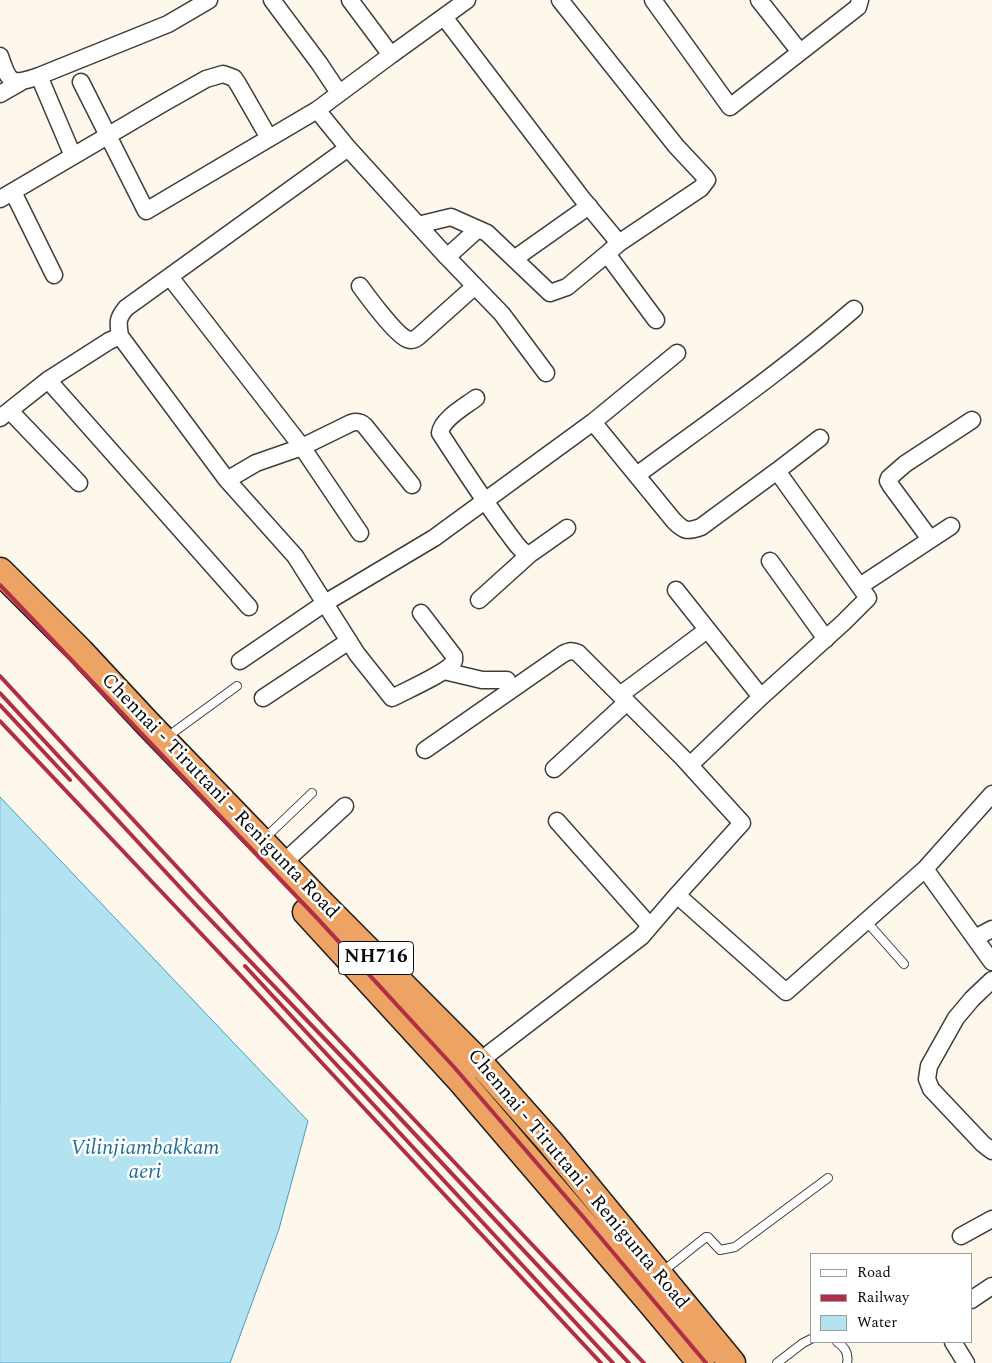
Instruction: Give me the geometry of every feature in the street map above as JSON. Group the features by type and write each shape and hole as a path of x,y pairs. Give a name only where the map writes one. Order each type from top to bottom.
{"highway":[{"name":"Chennai - Tiruttani - Renigunta Road","path":"0,571 81,652 261,841 480,1063 550,1142 732,1363"},
{"name":"Chennai - Tiruttani - Renigunta Road","path":"0,596 69,664 306,912 462,1082 701,1363"}],"street":[{"path":"0,94 21,82 168,24 209,0"},
{"path":"272,0 320,63 339,93"},
{"path":"350,0 391,55"},
{"path":"81,82 146,211 317,110 467,0"},
{"path":"418,225 451,217 487,233 550,293 567,287 614,248 701,188 707,180 676,146 560,0"},
{"path":"653,0 730,106 858,7 860,0"},
{"path":"759,0 800,52"},
{"path":"444,17 588,206 614,248"},
{"path":"0,56 5,72 10,79 15,82 21,82"},
{"path":"54,275 6,196 206,79 223,74 234,78 269,138"},
{"path":"39,76 73,156"},
{"path":"317,110 348,148 502,314 546,374"},
{"path":"348,148 126,308 118,321 120,336 227,480 295,556 357,654 392,698 444,671 453,664 454,656 421,613"},
{"path":"514,259 588,206"},
{"path":"448,257 478,229"},
{"path":"614,248 610,258 656,320"},
{"path":"170,277 302,447 360,533"},
{"path":"360,286 399,334 408,340 412,340 418,337 475,286"},
{"path":"636,475 759,386 825,335 854,309"},
{"path":"79,483 5,415 48,380 120,336"},
{"path":"240,661 325,603 434,538 593,422 677,353"},
{"path":"48,380 248,607"},
{"path":"476,398 444,422 440,428 440,433 484,501 523,552 530,554"},
{"path":"930,539 890,486 889,478 905,464 972,420"},
{"path":"227,480 256,464 302,447 351,423 359,422 366,426 412,484"},
{"path":"593,422 674,521 683,529 691,531 701,527 820,438"},
{"path":"690,765 760,697 826,639 868,598 777,471"},
{"path":"860,586 951,526"},
{"path":"479,600 530,554 566,528"},
{"path":"770,561 826,639"},
{"path":"676,590 760,697"},
{"path":"554,769 624,699 708,630"},
{"path":"263,698 349,642"},
{"path":"425,750 569,651 573,651 578,653 690,765 742,824 640,937 490,1053 462,1082"},
{"path":"444,671 482,680 508,680"},
{"path":"677,895 786,992 925,869 992,794"},
{"path":"283,863 345,806"},
{"path":"557,820 650,926"},
{"path":"925,869 992,962"},
{"path":"975,938 992,929"},
{"path":"992,980 956,1018 929,1066 927,1080 932,1089 983,1144 992,1151"},
{"path":"961,1236 992,1219"},
{"path":"972,1299 992,1286"},
{"path":"954,1343 966,1363"}],"lane":[{"path":"164,740 237,686"},
{"path":"261,841 312,793"},
{"path":"866,921 904,964"},
{"path":"658,1275 706,1237 720,1250 735,1247 828,1178"},
{"path":"777,1363 810,1340"},
{"path":"838,1343 846,1350 848,1363"}],"water":[{"name":"Vilinjiambakkam aeri","path":"0,797 308,1121 279,1229 230,1363 0,1363"}],"railway":[{"path":"0,585 317,918 454,1067 706,1363"},
{"path":"0,676 253,949 644,1363"},
{"path":"0,693 199,908 368,1084 629,1363"},
{"path":"0,705 70,780"},
{"path":"0,721 243,978 601,1363"},
{"path":"245,966 613,1363"}]}
